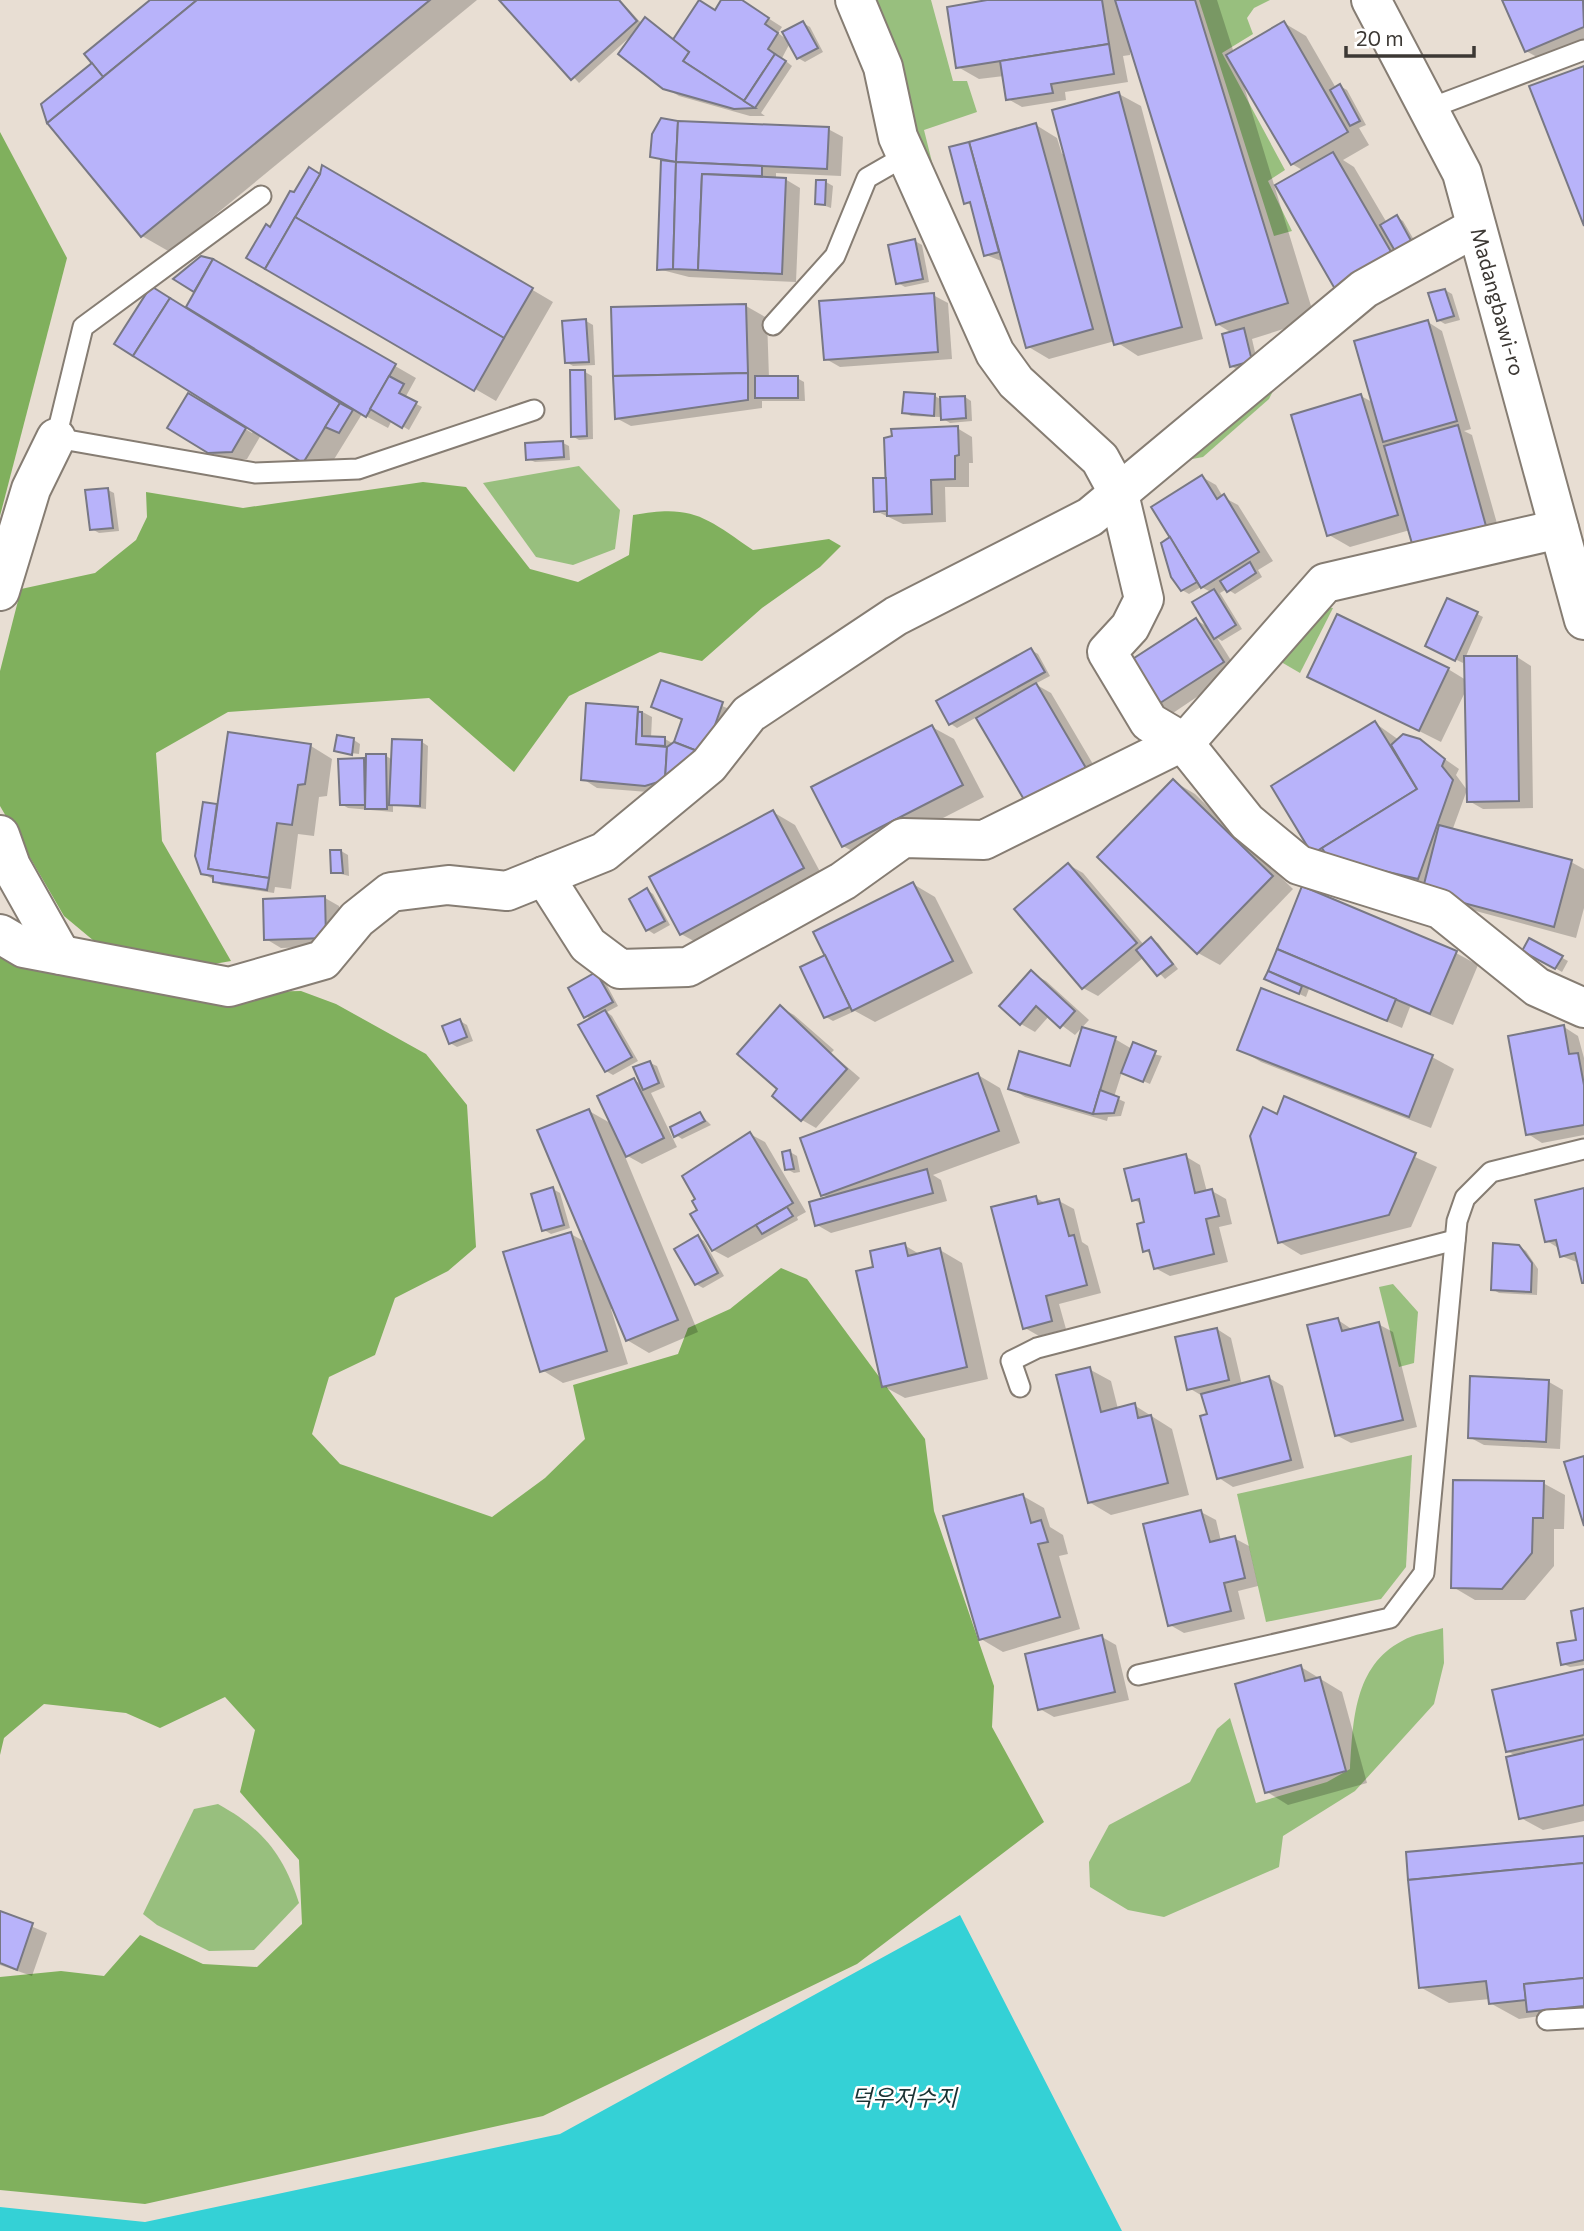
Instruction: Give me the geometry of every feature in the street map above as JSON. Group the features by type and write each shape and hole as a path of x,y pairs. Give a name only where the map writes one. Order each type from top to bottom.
{"street":[{"path":"855,0 883,67 898,137 995,353 1016,382 1100,459 1119,494 1144,599 1130,627 1107,652 1149,722 1183,742 1247,822 1299,865 1440,909 1537,987 1584,1008"},
{"name":"Madangbawi-ro","path":"1371,0 1462,173 1584,620"},
{"path":"0,934 24,948 229,987 323,960 357,919 391,892 448,885 507,891 604,852 709,765 749,714 760,706 896,616 1090,517 1364,289 1476,227"},
{"path":"0,591 31,489 56,438"},
{"path":"544,876 588,945 620,969 688,967 844,881 903,838 984,840 1183,742 1325,583 1559,529"},
{"path":"0,835 11,866 61,955"}],"lane":[{"path":"1428,109 1584,50"},
{"path":"773,325 835,256 867,178 907,155"},
{"path":"261,196 83,327 56,438 255,472 358,469 534,410"},
{"path":"1138,1675 1390,1618 1409,1596 1424,1573 1457,1221 1465,1198 1491,1172 1584,1149"},
{"path":"1020,1387 1012,1361 1037,1348 1455,1241"},
{"path":"1547,2020 1584,2018"}],"green space":[{"path":"866,0 931,0 953,81 967,81 977,112 924,130 937,182 908,125"},
{"path":"1199,0 1270,0 1254,8 1247,18 1253,34 1222,53 1285,170 1268,181 1292,231 1274,236"},
{"path":"0,132 67,258 0,516"},
{"path":"1275,387 1269,399 1203,457 1187,460"},
{"path":"579,466 620,510 615,549 573,565 536,557 483,483"},
{"path":"423,482 466,487 530,569 578,582 629,555 633,515 653,512 670,511 698,516 753,550 829,539 841,546 820,567 762,608 702,661 660,652 569,696 514,772 429,698 228,712 156,753 162,841 231,961 214,964 94,941 64,916 0,806 0,671 21,589 95,573 136,540 147,517 146,492 243,508"},
{"path":"1321,607 1333,608 1300,673 1276,659"},
{"path":"0,955 174,994 301,991 336,1004 426,1054 467,1105 476,1247 448,1271 395,1298 375,1355 329,1377 312,1434 340,1464 492,1517 545,1478 585,1439 573,1385 678,1354 688,1328 730,1309 781,1268 807,1279 925,1439 934,1511 994,1686 992,1727 1044,1822 857,1964 543,2116 145,2204 0,2190 0,1977 61,1971 104,1976 140,1935 203,1964 257,1967 302,1924 299,1860 240,1792 255,1730 225,1697 160,1728 126,1713 44,1704 4,1738 0,1755"},
{"path":"1393,1284 1418,1312 1414,1363 1399,1367 1379,1287"},
{"path":"1412,1455 1406,1567 1381,1599 1266,1622 1237,1494"},
{"path":"1443,1628 1444,1663 1434,1704 1355,1791 1283,1836 1279,1867 1164,1917 1128,1910 1090,1887 1089,1862 1109,1825 1190,1782 1217,1729 1230,1718 1256,1803 1327,1782 1350,1769 1359,1696 1374,1665 1402,1641"},
{"path":"218,1804 247,1823 269,1844 286,1870 299,1903 254,1950 209,1951 157,1925 143,1914 194,1809"}],"water":[{"name":"덕우저수지","path":"960,1915 1122,2231 0,2231 0,2207 145,2222 560,2134"}],"building":[{"path":"150,0 197,0 103,77 84,54"},
{"path":"197,0 430,0 141,237 47,123"},
{"path":"499,0 619,0 637,21 571,80"},
{"path":"699,0 715,10 721,0 742,0 769,18 765,24 778,33 768,49 775,54 744,101 683,61 689,52 672,41"},
{"path":"987,0 1102,0 1109,44 956,68 947,7"},
{"path":"1115,0 1195,0 1288,303 1216,325"},
{"path":"1502,0 1583,0 1584,27 1525,52"},
{"path":"645,17 689,52 683,61 755,108 734,109 663,89 618,54"},
{"path":"803,21 818,48 797,59 782,32"},
{"path":"1284,21 1348,132 1291,165 1226,55"},
{"path":"1109,44 1114,74 1051,84 1053,93 1006,100 1000,61"},
{"path":"775,54 786,61 755,108 744,101"},
{"path":"92,63 103,77 47,123 41,104"},
{"path":"1584,66 1584,226 1529,86"},
{"path":"1340,84 1360,121 1350,126 1330,90"},
{"path":"1119,92 1182,327 1114,345 1052,110"},
{"path":"661,118 678,121 676,162 650,157 652,134"},
{"path":"678,121 829,127 827,169 676,162"},
{"path":"1036,123 1093,329 1026,348 969,142"},
{"path":"969,142 999,252 984,256 970,202 964,204 949,147"},
{"path":"1333,152 1397,262 1339,296 1275,185"},
{"path":"661,160 676,162 673,269 657,270"},
{"path":"676,162 762,166 762,176 702,174 698,270 673,269"},
{"path":"322,165 533,288 504,338 295,217 320,174"},
{"path":"309,167 320,174 265,269 246,258 266,224 270,227 290,191 294,192"},
{"path":"702,174 786,178 782,274 698,270"},
{"path":"816,180 826,180 825,205 815,204"},
{"path":"1397,215 1415,248 1399,258 1380,225"},
{"path":"295,217 504,338 474,391 265,269"},
{"path":"915,239 923,279 896,284 888,245"},
{"path":"201,256 213,259 194,292 173,279"},
{"path":"213,259 396,364 366,417 186,307"},
{"path":"151,286 170,298 133,356 114,344"},
{"path":"1445,289 1454,316 1437,321 1428,293"},
{"path":"934,293 938,352 824,360 819,301"},
{"path":"170,298 340,403 303,463 133,356"},
{"path":"746,304 748,373 613,376 611,307"},
{"path":"586,319 589,362 565,363 562,321"},
{"path":"1428,320 1457,421 1383,442 1354,341"},
{"path":"1244,328 1252,361 1230,367 1222,334"},
{"path":"570,370 585,370 587,436 571,437"},
{"path":"748,373 748,400 615,419 613,376"},
{"path":"389,376 404,384 399,393 417,402 402,428 370,409"},
{"path":"755,376 798,376 798,398 755,398"},
{"path":"904,392 935,394 934,416 902,413"},
{"path":"188,393 246,428 232,452 208,453 167,428"},
{"path":"1361,394 1398,515 1327,536 1291,415"},
{"path":"965,396 966,418 941,420 940,397"},
{"path":"340,403 353,410 339,433 325,427"},
{"path":"1458,425 1486,526 1413,547 1384,446"},
{"path":"958,426 959,455 955,456 955,479 931,480 932,514 887,516 884,438 892,436 891,429"},
{"path":"563,441 564,457 526,460 525,443"},
{"path":"1202,475 1217,499 1224,494 1259,552 1201,588 1151,507"},
{"path":"873,478 886,478 887,511 874,512"},
{"path":"108,488 113,528 90,530 85,490"},
{"path":"1170,537 1197,582 1181,591 1171,577 1161,543"},
{"path":"1250,562 1256,573 1227,592 1220,581"},
{"path":"1214,589 1236,625 1214,639 1192,602"},
{"path":"1447,598 1478,612 1455,661 1425,646"},
{"path":"1337,614 1449,668 1419,731 1307,677"},
{"path":"1196,618 1224,662 1157,705 1128,662"},
{"path":"1031,648 1045,672 949,725 936,701"},
{"path":"1464,656 1517,656 1519,801 1467,802"},
{"path":"661,680 723,702 705,754 674,742 682,719 651,707"},
{"path":"1036,683 1086,768 1026,803 976,718"},
{"path":"586,703 638,707 636,744 667,747 665,780 645,786 581,780"},
{"path":"638,712 642,712 642,736 665,737 665,746 636,744"},
{"path":"1375,721 1417,789 1312,854 1271,786"},
{"path":"932,725 963,785 842,847 811,787"},
{"path":"228,732 311,744 305,784 298,785 292,825 277,823 269,878 208,869"},
{"path":"1403,734 1420,739 1445,759 1442,766 1453,780 1418,879 1328,858 1322,848 1417,789 1391,745"},
{"path":"337,735 354,738 352,755 334,751"},
{"path":"392,739 422,740 420,806 389,805"},
{"path":"674,742 705,754 665,780 667,747"},
{"path":"366,754 386,754 387,809 365,809"},
{"path":"364,758 365,805 340,805 338,759"},
{"path":"1173,779 1273,876 1197,954 1097,857"},
{"path":"203,802 217,804 208,869 269,878 267,890 213,882 213,876 201,874 195,856"},
{"path":"773,810 804,868 680,935 649,877"},
{"path":"1439,825 1572,860 1554,927 1422,892"},
{"path":"330,850 341,850 343,873 331,873"},
{"path":"1068,863 1137,943 1082,989 1014,909"},
{"path":"913,882 953,961 852,1011 813,932"},
{"path":"1302,886 1457,951 1430,1014 1277,949"},
{"path":"647,888 665,921 646,931 629,899"},
{"path":"325,896 326,938 264,940 263,899"},
{"path":"1151,937 1173,964 1157,976 1136,950"},
{"path":"1529,938 1563,956 1555,969 1522,951"},
{"path":"1277,949 1396,999 1387,1021 1268,971"},
{"path":"825,955 850,1007 824,1018 800,967"},
{"path":"1031,970 1075,1011 1060,1028 1036,1006 1020,1025 999,1006"},
{"path":"1268,971 1302,986 1299,994 1264,979"},
{"path":"596,972 613,1002 584,1018 568,988"},
{"path":"1261,988 1433,1055 1409,1117 1237,1050"},
{"path":"780,1005 847,1069 801,1121 772,1096 777,1089 737,1054"},
{"path":"605,1010 632,1057 605,1072 578,1025"},
{"path":"460,1019 467,1037 449,1044 442,1026"},
{"path":"1564,1025 1569,1054 1578,1053 1584,1085 1584,1125 1526,1135 1508,1036"},
{"path":"1082,1027 1116,1037 1093,1114 1008,1089 1019,1051 1070,1066"},
{"path":"1133,1042 1156,1051 1143,1082 1121,1073"},
{"path":"650,1061 659,1083 643,1090 633,1067"},
{"path":"978,1073 999,1131 821,1196 800,1138"},
{"path":"634,1078 664,1138 626,1157 597,1096"},
{"path":"1100,1090 1119,1097 1114,1113 1093,1114"},
{"path":"1284,1096 1416,1153 1389,1215 1278,1243 1250,1136 1263,1107 1277,1114"},
{"path":"589,1109 678,1320 626,1341 537,1130"},
{"path":"700,1112 705,1121 674,1137 670,1127"},
{"path":"750,1132 793,1203 712,1251 690,1214 697,1210 692,1201 695,1199 682,1176"},
{"path":"790,1150 794,1169 785,1170 782,1152"},
{"path":"1186,1154 1195,1193 1212,1189 1219,1216 1206,1219 1214,1254 1154,1269 1149,1250 1143,1252 1137,1224 1144,1222 1139,1199 1132,1201 1124,1169"},
{"path":"927,1169 933,1193 815,1226 809,1202"},
{"path":"553,1187 564,1225 542,1231 531,1194"},
{"path":"1584,1188 1582,1283 1575,1253 1560,1257 1556,1240 1545,1242 1535,1200"},
{"path":"1036,1196 1038,1204 1059,1199 1069,1236 1074,1235 1087,1285 1046,1296 1052,1321 1023,1329 991,1207"},
{"path":"787,1207 793,1216 762,1234 756,1225"},
{"path":"571,1232 607,1351 540,1372 503,1252"},
{"path":"698,1235 718,1273 695,1285 674,1249"},
{"path":"905,1243 908,1256 940,1248 967,1367 882,1387 856,1271 873,1267 870,1251"},
{"path":"1493,1243 1519,1245 1532,1263 1531,1292 1491,1290"},
{"path":"1338,1318 1342,1331 1379,1322 1403,1420 1335,1436 1307,1325"},
{"path":"1217,1328 1229,1380 1187,1390 1175,1337"},
{"path":"1090,1367 1101,1412 1135,1403 1138,1418 1151,1415 1168,1483 1088,1503 1056,1375"},
{"path":"1269,1376 1291,1460 1217,1479 1200,1416 1207,1414 1201,1394"},
{"path":"1470,1376 1549,1380 1546,1442 1468,1438"},
{"path":"1584,1456 1584,1526 1564,1462"},
{"path":"1453,1480 1544,1481 1543,1518 1533,1518 1532,1553 1502,1589 1451,1588"},
{"path":"1023,1494 1031,1523 1041,1520 1048,1542 1038,1544 1060,1617 979,1640 943,1516"},
{"path":"1201,1510 1210,1542 1235,1536 1245,1578 1224,1583 1231,1611 1168,1626 1143,1524"},
{"path":"1584,1608 1584,1660 1561,1665 1557,1643 1576,1640 1571,1611"},
{"path":"1102,1635 1115,1692 1038,1710 1025,1654"},
{"path":"1301,1665 1305,1681 1320,1677 1346,1771 1265,1793 1235,1684"},
{"path":"1584,1669 1584,1735 1506,1752 1492,1690"},
{"path":"1584,1739 1584,1805 1519,1819 1506,1757"},
{"path":"1584,1836 1584,1863 1408,1880 1406,1852"},
{"path":"1584,1863 1584,1978 1524,1984 1526,2000 1489,2004 1486,1981 1419,1988 1408,1880"},
{"path":"0,1911 33,1923 17,1970 0,1963"},
{"path":"1584,1978 1584,2006 1527,2012 1524,1984"}]}
